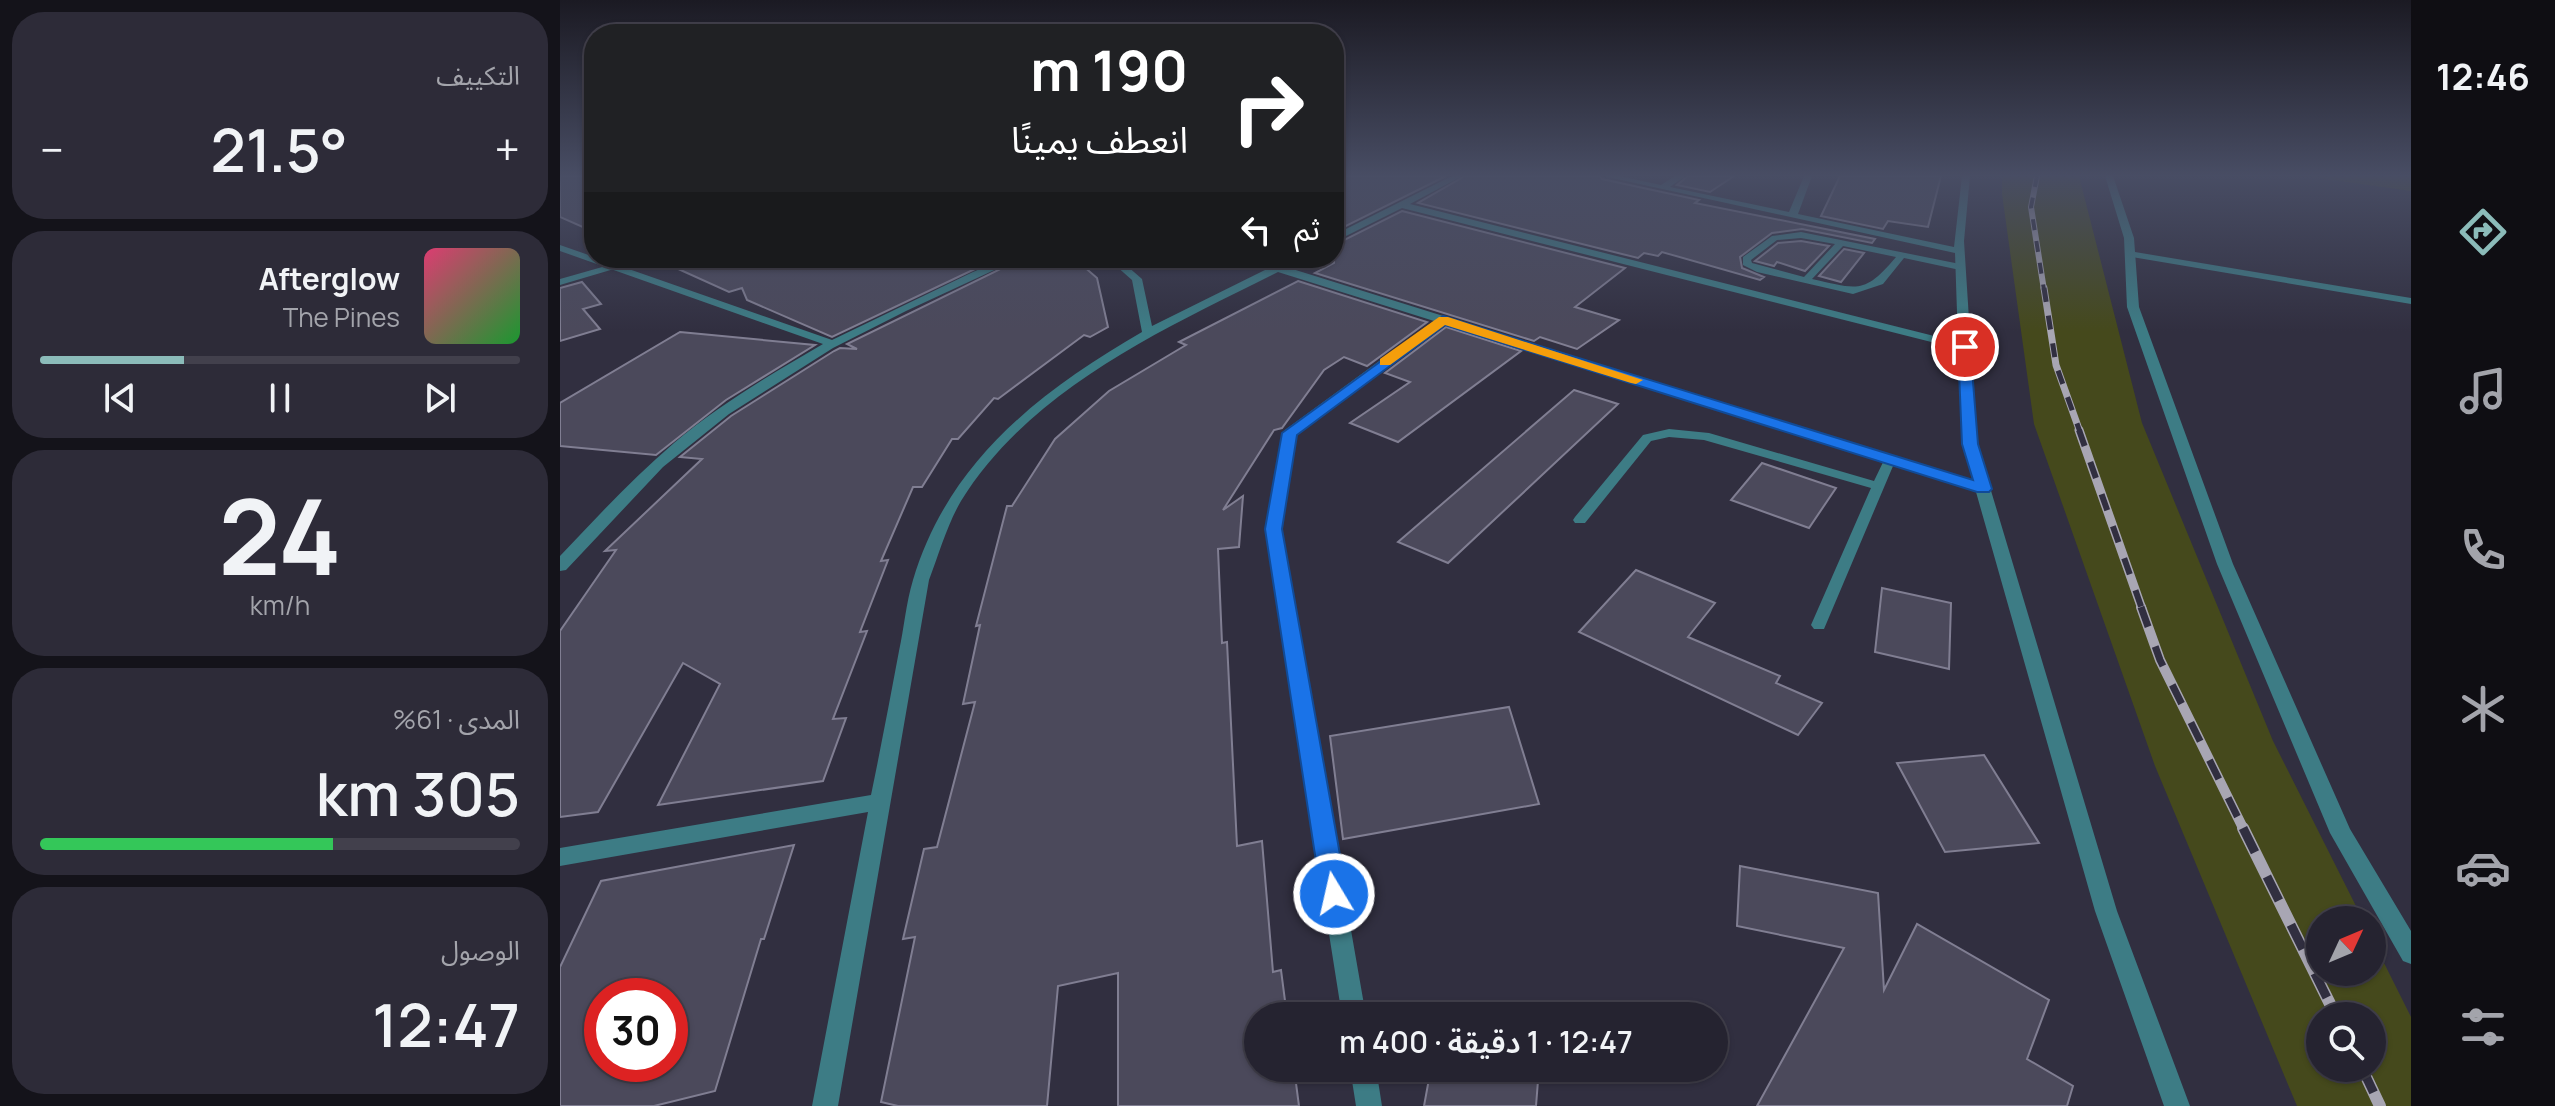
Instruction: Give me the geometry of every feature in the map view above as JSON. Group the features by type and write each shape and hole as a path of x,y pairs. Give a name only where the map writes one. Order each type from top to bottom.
{"street":[{"path":"1492,228 1965,347"},
{"path":"1844,228 1960,259"},
{"path":"1962,228 1960,259 1970,444 2106,911 2177,1106"},
{"path":"2126,228 2133,307 2225,564 2341,833 2411,953"},
{"path":"560,248 584,258"},
{"path":"560,282 616,268"},
{"path":"561,563 626,494 722,412 833,344 941,289 991,268"},
{"path":"1124,268 1137,279 1148,333"},
{"path":"825,1106 921,580 955,498 1004,436 1070,379 1148,333 1277,268 1983,489"},
{"path":"613,269 833,344"},
{"path":"1352,1002 1273,529 1290,433 1443,320"},
{"path":"560,857 879,802"},
{"path":"1365,1082 1369,1106"}],"lane":[{"path":"1902,255 1880,282 1853,291 1760,270 1748,265 1746,259 1775,238 1801,235 1902,255 1960,259"},
{"path":"1806,280 1841,243"},
{"path":"2129,254 2411,301"},
{"path":"1580,520 1647,438 1669,433 1705,436 1879,486"},
{"path":"1819,625 1890,459"}],"green space":[{"path":"2007,228 2092,228 2142,423 2273,741 2356,906 2306,906 2306,986 2386,986 2386,967 2411,1017 2411,1106 2297,1106 2155,766 2034,424"}],"building":[{"path":"1369,228 1467,228 1625,268 1575,307 1619,320 1577,349 1540,337 1534,341 1315,273 1324,268 1344,268 1344,240"},
{"path":"1516,228 1818,228 1875,239 1872,243 1802,229 1772,233 1740,257 1742,268 1764,277 1760,280 1662,252 1658,256 1644,253 1638,258"},
{"path":"1801,241 1829,246 1805,271 1777,262 1774,266 1755,261 1778,243"},
{"path":"1844,249 1864,253 1841,282 1819,276"},
{"path":"676,268 977,268 832,337 747,300 742,288 729,292"},
{"path":"1003,268 1086,268 1097,278 1108,327 1090,337 1084,335 998,399 994,398 958,439 952,439 922,487 913,487 881,561 888,560 860,632 867,631 833,719 846,718 823,781 658,805 720,684 683,663 598,812 560,817 560,631 616,550 605,551 702,459 680,457 731,416 834,351 840,348 857,349 847,344"},
{"path":"1298,281 1427,322 1367,366 1344,357 1324,370 1282,428 1274,430 1223,510 1243,496 1239,547 1218,549 1222,643 1227,642 1237,846 1262,841 1273,972 1281,970 1285,1002 1244,1002 1244,1082 1296,1082 1299,1106 1118,1106 1118,973 1058,986 1047,1106 898,1106 881,1102 915,937 903,939 924,849 937,847 975,702 963,704 980,625 976,626 1007,506 1012,506 1055,439 1109,391 1186,345 1179,342"},
{"path":"582,282 601,304 583,309 600,329 560,341 560,288"},
{"path":"1446,327 1521,351 1398,442 1350,423 1410,382 1385,373"},
{"path":"680,332 815,345 726,400 656,455 560,446 560,403"},
{"path":"1574,390 1618,404 1448,563 1398,542"},
{"path":"1762,463 1836,488 1809,528 1731,500"},
{"path":"1636,570 1715,603 1688,637 1780,676 1776,683 1822,703 1798,735 1579,632"},
{"path":"1882,588 1951,603 1949,669 1875,652"},
{"path":"1509,707 1539,804 1343,839 1330,736"},
{"path":"1984,755 2039,843 1945,852 1897,763"},
{"path":"794,845 764,939 761,939 715,1091 654,1106 560,1106 560,967 601,881"},
{"path":"1740,866 1878,893 1884,990 1917,924 2049,1000 2027,1059 2073,1086 2067,1106 1757,1106 1844,948 1737,926"},
{"path":"1428,1082 1538,1082 1536,1106 1424,1106"}],"railway":[{"path":"2034,228 2044,290"},
{"path":"2044,288 2056,365 2080,432"},
{"path":"2079,430 2142,609"},
{"path":"2141,607 2160,660 2244,830"},
{"path":"2243,828 2329,1002"},
{"path":"2369,1082 2380,1106"}],"slow traffic":[{"path":"1385,362 1443,320 1636,380"}],"route":[{"path":"1334,894 1273,529 1290,433 1443,320 1983,489 1970,444 1965,347"}]}
